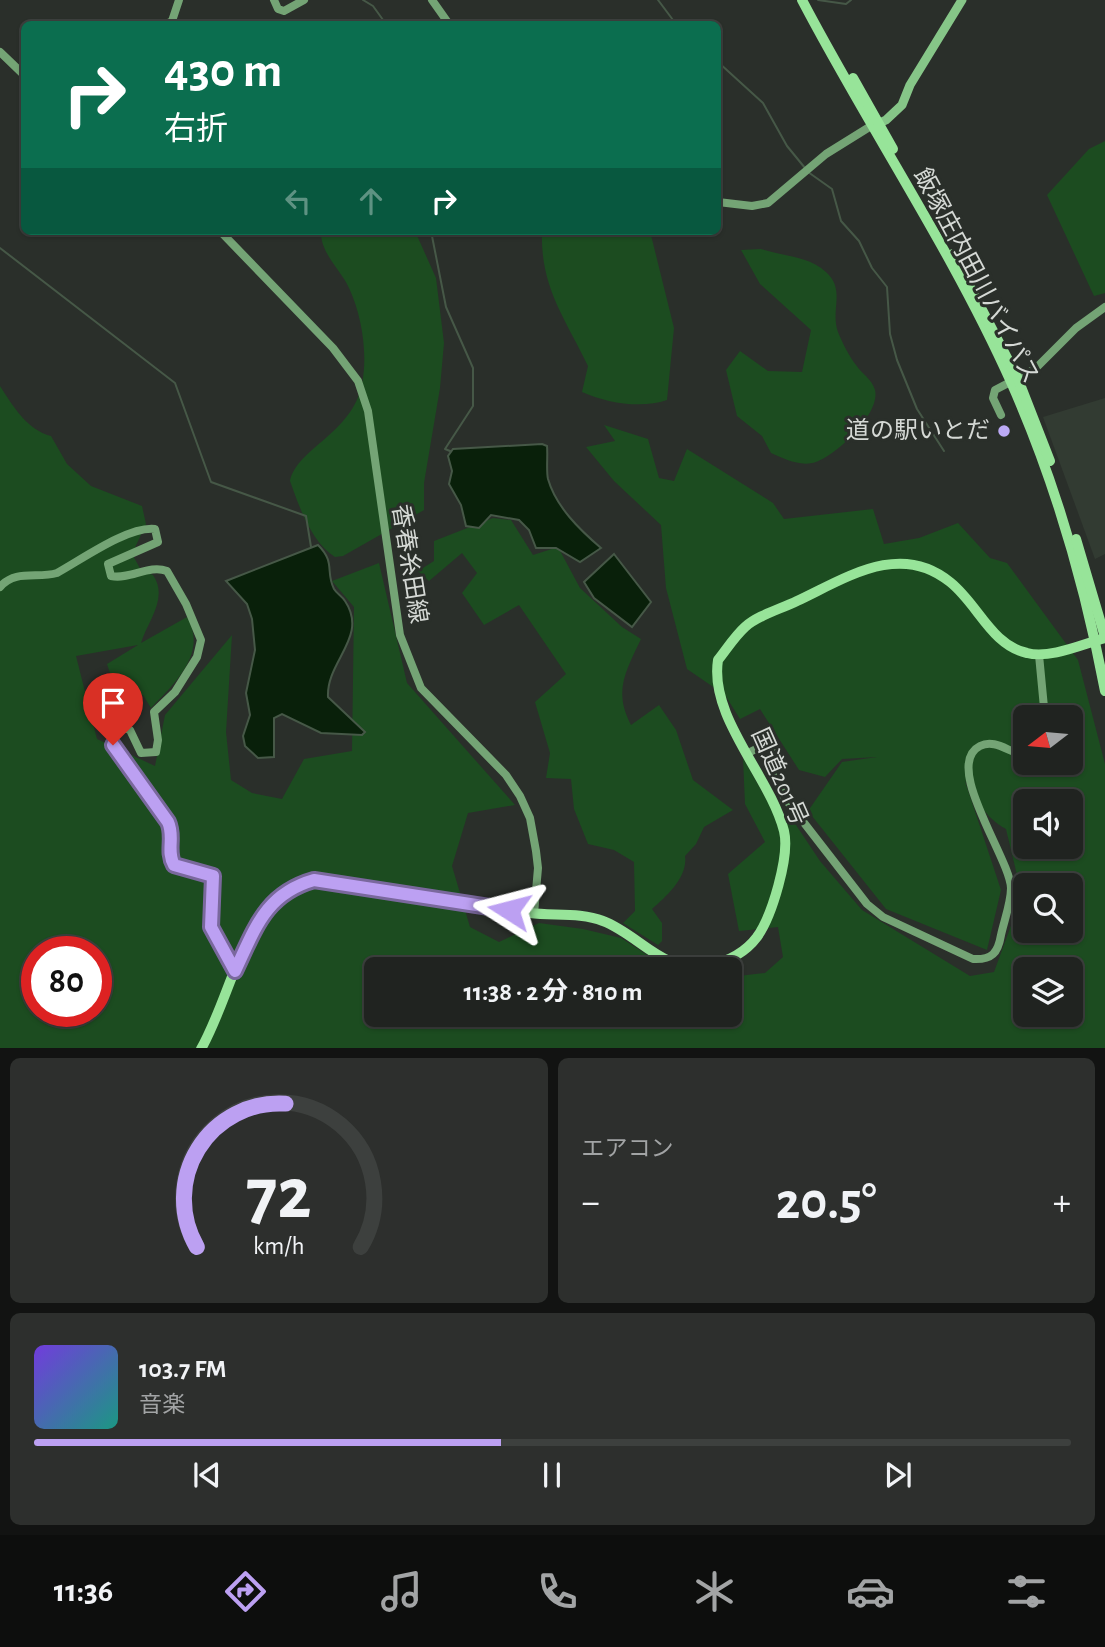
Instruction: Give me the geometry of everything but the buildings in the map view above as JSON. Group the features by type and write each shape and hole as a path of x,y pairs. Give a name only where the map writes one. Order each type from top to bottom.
{"highway":[{"path":"802,0 875,125"},
{"path":"808,0 875,125"},
{"name":"飯塚庄内田川バイパス","path":"875,125 978,297 1014,380 1056,495 1102,639 1105,691"},
{"name":"国道201号","path":"201,1048 263,914 294,885 314,880 534,914 605,922 672,964 707,966 729,960 745,950 757,937 766,919 786,846 784,830 720,697 718,660 747,625 854,572 890,562 912,564 932,571 966,596 997,636 1011,647 1039,655"},
{"path":"1039,655 1102,639"}],"main road":[{"path":"875,125 902,105 910,85 962,0"}],"street":[{"path":"173,21 178,0"},
{"path":"274,0 278,9 284,11 304,0"},
{"path":"432,0 447,21"},
{"path":"0,52 21,72"},
{"path":"721,202 752,206 768,203 826,154 875,125"},
{"name":"香春糸田線","path":"224,235 333,348 358,382 368,411 400,635 421,688 506,775 520,796 530,818 538,868 534,914"},
{"path":"1001,415 993,393 1035,369 1076,327 1105,307"},
{"path":"0,587 21,575 46,577 57,573 142,529 155,529 158,542 115,558 108,564 108,569 111,576 121,578 160,568 167,571 194,621 201,640 199,650 175,692 154,712 158,740 156,752 141,753 130,730 124,728 112,734 113,745 168,822 172,830 169,856 174,865 213,876 211,927 235,971"},
{"path":"1039,655 1044,705"},
{"path":"748,752 764,746 775,751 777,780 783,797 867,904 883,917 974,959 983,960 994,956 999,946 1011,888 1006,865 981,816 967,766 978,746 990,742 1013,750"}],"shaded area":[{"path":"1105,398 1105,554 1095,559 1043,417"},
{"path":"542,444 547,446 548,479 557,499 577,526 601,548 580,562 556,548 536,548 529,530 519,520 491,515 479,528 466,526 461,505 449,484 452,471 448,456 453,449"},
{"path":"318,545 329,562 331,583 351,614 352,626 350,638 333,672 328,697 365,732 362,735 321,733 282,714 274,718 274,757 258,758 245,746 243,736 250,715 246,693 255,650 252,619 247,604 226,581"},
{"path":"614,554 651,602 632,627 594,598 584,582"}],"green space":[{"path":"1105,141 1105,293 1094,296 1047,195 1089,149"},
{"path":"322,235 417,235 436,278 444,343 440,388 424,483 424,510 343,556 335,557 313,533 290,481 303,459 348,416 356,401 364,372 363,335 357,311 349,288 327,254"},
{"path":"542,235 651,235 674,328 667,400 647,404 624,404 582,392 588,366 556,302 542,251"},
{"path":"761,249 811,262 832,279 836,293 838,332 858,368 875,390 871,411 854,434 832,453 812,463 796,462 771,453 762,436 737,416 726,370 740,351 768,371 802,372 811,330 760,284 741,250"},
{"path":"0,386 21,416 42,433 51,436 67,464 91,486 142,506 146,524 132,554 141,570 153,575 159,592 155,610 141,643 187,617 192,630 194,643 186,667 151,708 143,695 132,702 136,710 127,723 121,721 119,700 107,664 138,645 76,656 97,739 155,766 165,715 232,635 226,732 231,780 252,793 282,799 304,759 352,751 354,607 332,581 379,563 407,683 515,805 468,813 452,866 470,927 499,942 539,923 583,929 621,938 650,957 364,957 364,1027 742,1027 742,976 765,973 783,957 778,927 739,931 728,874 765,842 745,804 743,758 769,804 796,825 820,861 862,910 970,976 994,972 1013,920 1013,943 1083,943 1083,873 1017,873 1013,859 1083,859 1083,789 1013,789 1013,858 1006,829 987,814 965,781 1001,890 987,950 886,909 808,811 842,762 877,757 842,759 825,777 799,770 760,709 740,719 725,695 687,669 666,588 661,525 614,481 586,447 615,441 604,425 648,439 659,478 674,481 687,449 773,503 784,519 873,509 884,544 919,538 958,523 990,558 1007,563 1078,660 1105,764 1105,1048 0,1048"},
{"path":"493,518 511,520 533,555 558,547 580,588 622,627 641,639 626,671 622,691 631,725 659,705 676,730 693,780 733,810 704,827 696,844 685,856 680,879 652,909 662,923 662,941 658,945 623,923 635,911 634,862 614,850 588,844 574,809 571,779 546,778 550,753 535,702 566,674 519,605 484,625 462,593 477,573 462,553 429,581 418,571 434,561 434,541"}],"waterway":[{"path":"363,0 373,6 384,21"},
{"path":"658,0 674,21"},
{"path":"818,0 846,4 851,0"},
{"path":"721,65 763,103 787,146 805,168"},
{"path":"808,172 832,189 841,221 859,241 872,268 887,287 890,334 897,360 917,409 944,451"},
{"path":"432,235 446,307 473,368 473,406 445,449 450,451"},
{"path":"0,248 175,383 211,482 306,516 311,547"}],"place":[{"name":"道の駅いとだ","path":"1004,431"}],"route":[{"path":"113,745 168,822 172,830 169,856 174,865 213,876 211,927 221,951 235,971 263,914 279,896 294,885 314,880 509,910"}]}
